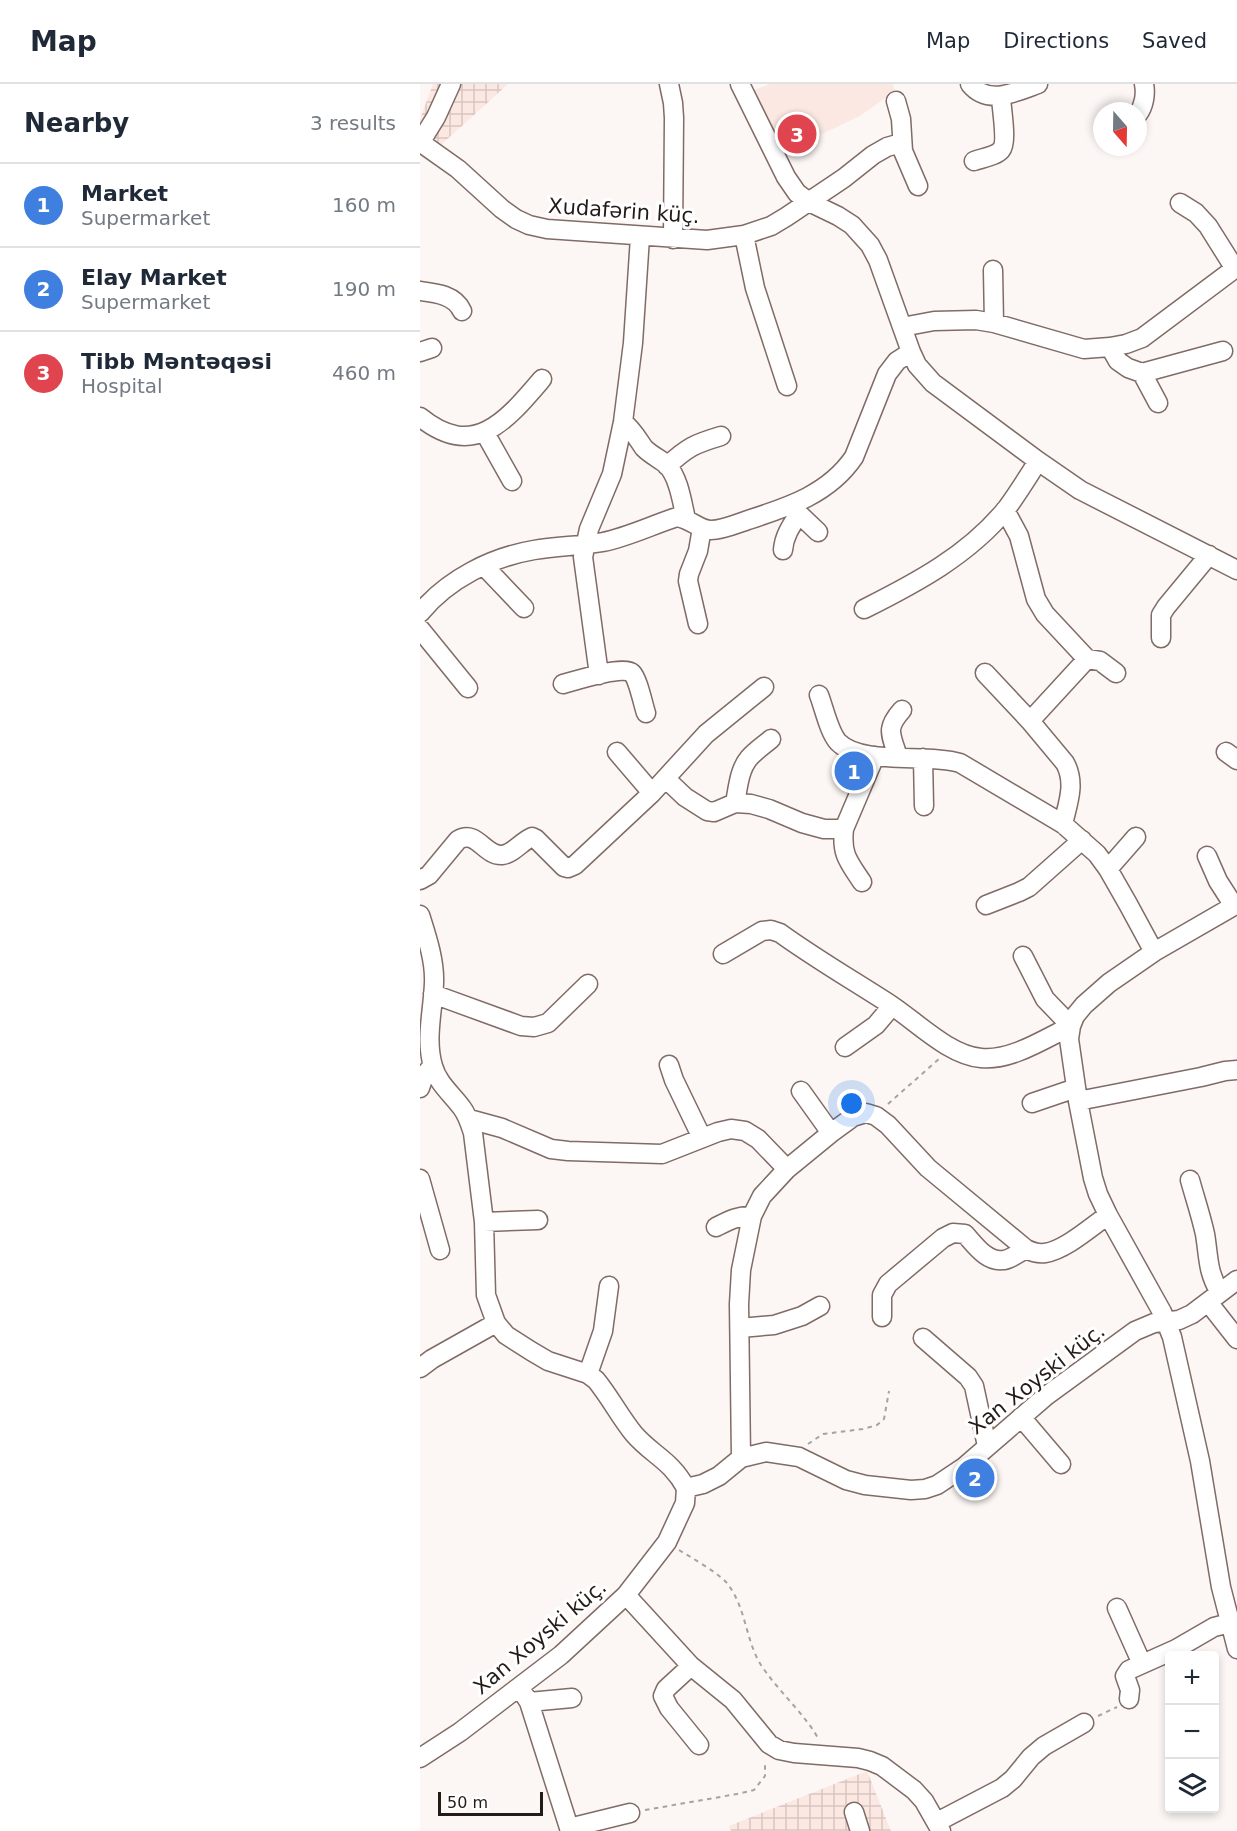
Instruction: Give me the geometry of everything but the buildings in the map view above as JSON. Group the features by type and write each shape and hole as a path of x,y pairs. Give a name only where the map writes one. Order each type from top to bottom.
{"street":[{"path":"420,142 436,117 451,84"},
{"path":"669,84 674,118 673,239"},
{"path":"740,84 786,177 797,193 852,225 870,245 878,260 910,352 917,365 933,383 1080,490 1237,570"},
{"path":"970,84 990,97 1001,96 1038,84"},
{"path":"1144,84 1144,102"},
{"path":"974,161 1002,150 1004,142 1001,96"},
{"path":"896,101 901,118 903,151 918,186"},
{"name":"Xudafərin küç.","path":"420,142 459,169 502,209 529,225 547,229 640,237 707,240 744,235 771,226 809,202 873,155 887,147 901,143"},
{"path":"902,327 948,320 976,320 1084,349 1126,344 1142,338 1236,268 1208,226 1196,213 1180,203"},
{"path":"744,235 755,288 787,386"},
{"path":"598,675 583,557 594,515 612,474 623,422 633,343 640,237"},
{"path":"993,270 994,323"},
{"path":"420,291 453,299 462,311"},
{"path":"1110,347 1118,361 1142,373 1223,351"},
{"path":"420,613 457,581 484,566 512,555 601,542 622,537 677,517 711,530 796,509 847,468 854,457 892,366 910,352"},
{"path":"1142,373 1158,403"},
{"path":"420,417 432,427 454,435 469,437 484,433 519,406 542,379"},
{"path":"623,422 631,428 645,448 667,466 676,482 686,519"},
{"path":"484,433 512,481"},
{"path":"667,466 687,448 721,436"},
{"path":"864,609 916,584 962,552 1005,510 1038,461"},
{"path":"796,509 818,532"},
{"path":"783,550 783,542 796,509"},
{"path":"1005,510 1019,536 1036,599 1045,614 1087,659 1100,661 1116,673"},
{"path":"698,624 688,580 698,552 702,528"},
{"path":"1161,638 1161,615 1209,555"},
{"path":"484,566 524,608"},
{"path":"420,629 468,688"},
{"path":"1030,721 1087,659"},
{"path":"562,684 627,670 632,673 646,713"},
{"path":"985,673 1030,721 1070,771 1071,790 1063,824"},
{"path":"420,880 429,875 464,836 471,837 495,854 501,855 532,837 564,867 575,865 666,779 706,734 764,687"},
{"path":"819,695 834,735 838,741 856,752 875,756 948,759 960,763 1063,824 1097,855 1108,870 1154,952"},
{"path":"898,757 890,729 892,720 902,710"},
{"path":"735,803 738,785 746,764 750,757 771,740"},
{"path":"617,752 652,793"},
{"path":"862,882 845,855 842,844 844,829 875,756"},
{"path":"923,758 924,806"},
{"path":"666,779 685,797 707,811 714,812 735,803 751,804 824,829 844,829"},
{"path":"1108,870 1136,837"},
{"path":"986,905 1029,887 1082,840"},
{"path":"1207,856 1218,880 1236,905 1154,952 1109,983 1075,1016 1071,1026 1070,1050 1093,1178 1108,1215 1167,1322 1200,1461 1217,1568 1237,1649"},
{"path":"420,915 433,969 429,1032 432,1066 440,1082 469,1119 473,1133 484,1222 486,1295 496,1323 506,1335 548,1361 588,1374 604,1390 636,1437 664,1459 678,1474 686,1488"},
{"path":"723,954 762,931 771,930 780,933 892,1006 951,1048 981,1058 997,1057 1018,1051 1071,1026"},
{"path":"1023,956 1045,999 1071,1026"},
{"path":"433,994 521,1026 534,1028 548,1023 588,984"},
{"path":"844,1047 876,1025 892,1006"},
{"path":"669,1065 702,1138"},
{"path":"420,1088 424,1076 432,1066"},
{"path":"1032,1103 1237,1070"},
{"path":"801,1091 831,1133"},
{"path":"741,1458 741,1270 752,1216 762,1196 787,1169 854,1117 866,1113 876,1116 888,1125 928,1168 1026,1249 1034,1253 1043,1254 1061,1247 1108,1215"},
{"path":"469,1119 502,1128 551,1149 568,1151 662,1154 718,1132 731,1129 745,1131 758,1139 787,1169"},
{"path":"420,1179 440,1250"},
{"path":"1190,1180 1205,1236 1214,1297 1237,1340"},
{"path":"716,1227 744,1215 752,1216"},
{"path":"484,1222 538,1220"},
{"path":"882,1317 882,1295 888,1284 943,1238 953,1233 965,1234 982,1253 995,1259 1005,1260 1026,1249"},
{"name":"Xan Xoyski küç.","path":"420,1758 524,1694 561,1654 626,1595 667,1542 685,1503 686,1488 703,1484 719,1476 741,1458 766,1452 799,1456 846,1480 865,1485 911,1490 937,1485 957,1471 1046,1395 1135,1331 1154,1323 1186,1317 1237,1280"},
{"path":"588,1374 603,1331 609,1286"},
{"path":"740,1328 774,1325 802,1316 820,1306"},
{"path":"420,1368 496,1323"},
{"path":"923,1338 968,1377 974,1386 987,1446"},
{"path":"1021,1417 1061,1464"},
{"path":"626,1595 691,1666 733,1700 770,1744 779,1750 794,1753 858,1758 882,1766 914,1790 924,1801 939,1826 1002,1788 1044,1746 1084,1723"},
{"path":"1117,1608 1142,1664"},
{"path":"1129,1699 1130,1690 1126,1673 1186,1644 1214,1627 1230,1623"},
{"path":"691,1666 666,1689 663,1696 669,1708 699,1745"},
{"path":"572,1698 524,1694 569,1830 630,1813"},
{"path":"854,1812 860,1831"}],"path":[{"path":"876,1116 951,1048"},
{"path":"799,1456 809,1442 823,1434 877,1425 884,1419 890,1390"},
{"path":"667,1542 725,1581 737,1599 745,1628 759,1663 812,1729 819,1741 822,1756"},
{"path":"1084,1723 1129,1699"},
{"path":"630,1813 754,1790 765,1776 765,1754 770,1744"}],"shaded area":[{"path":"433,84 508,84 441,145 420,128 420,119"},
{"path":"770,84 893,84 895,91 860,116 782,153 751,91"},
{"path":"867,1771 891,1831 731,1831 729,1826"}],"place":[{"name":"Tibb Məntəqəsi","path":"797,134"},
{"name":"Market","path":"854,771"},
{"name":"Elay Market","path":"975,1478"}]}
